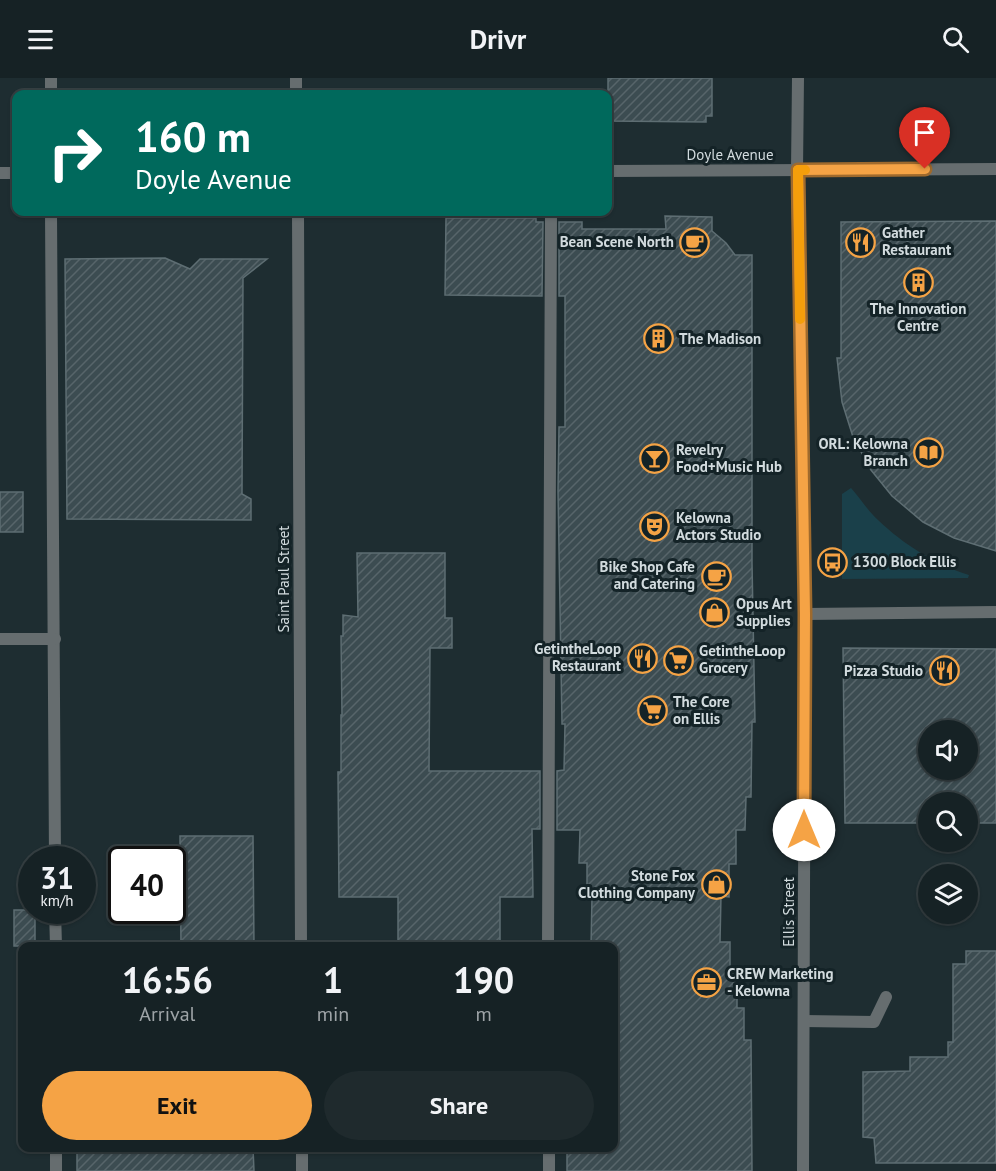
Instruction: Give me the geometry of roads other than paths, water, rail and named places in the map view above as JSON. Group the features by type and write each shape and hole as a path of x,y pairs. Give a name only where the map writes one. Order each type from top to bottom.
{"street":[{"name":"Ellis Street","path":"798,78 805,614 803,1171"},
{"name":"Doyle Avenue","path":"612,171 996,169"},
{"path":"51,216 55,846"},
{"name":"Saint Paul Street","path":"298,216 301,942"},
{"path":"548,942 551,216"},
{"path":"805,614 996,612"},
{"path":"0,639 55,639"},
{"path":"56,924 56,942"},
{"path":"804,1021 874,1022 886,998"},
{"path":"56,1152 56,1171"},
{"path":"302,1152 302,1171"},
{"path":"549,1152 549,1171"}],"place":[{"name":"Bean Scene North","path":"695,242"},
{"name":"Gather Restaurant","path":"861,242"},
{"name":"The Innovation Centre","path":"918,282"},
{"name":"The Madison","path":"658,339"},
{"name":"ORL: Kelowna Branch","path":"929,453"},
{"name":"Revelry Food+Music Hub","path":"655,459"},
{"name":"Kelowna Actors Studio","path":"655,527"},
{"name":"1300 Block Ellis","path":"832,562"},
{"name":"Bike Shop Cafe and Catering","path":"716,576"},
{"name":"Opus Art Supplies","path":"715,613"},
{"name":"GetintheLoop Restaurant","path":"642,658"},
{"name":"GetintheLoop Grocery","path":"678,660"},
{"name":"Pizza Studio","path":"944,671"},
{"name":"The Core on Ellis","path":"652,711"},
{"name":"Stone Fox Clothing Company","path":"716,885"},
{"name":"CREW Marketing - Kelowna","path":"706,983"}]}
